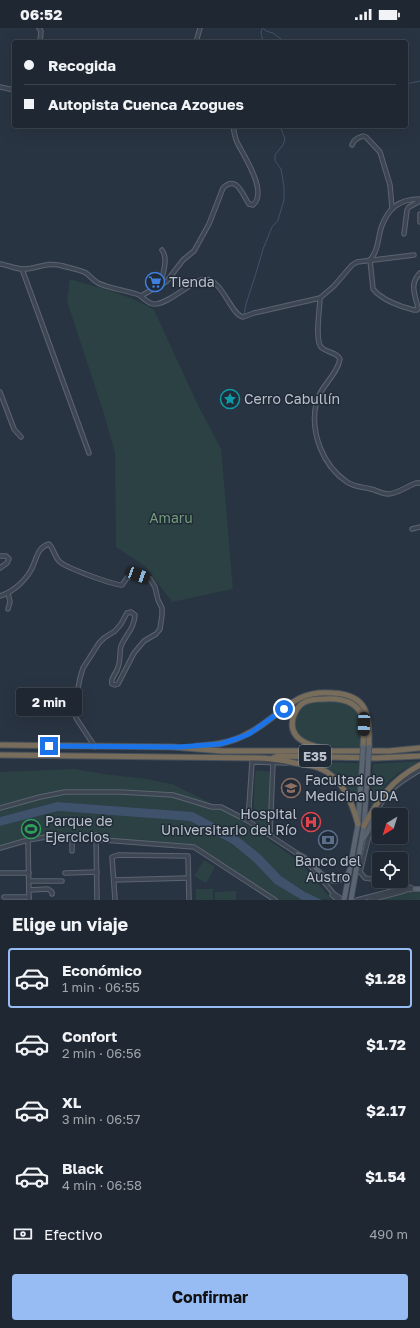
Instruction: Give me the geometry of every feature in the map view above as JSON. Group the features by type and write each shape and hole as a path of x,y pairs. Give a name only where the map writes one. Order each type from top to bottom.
{"highway":[{"path":"179,747 212,745 236,739 249,734 300,698 327,692 352,696 363,705 369,720 366,747"},
{"path":"336,750 310,746 301,741 295,735 293,726 294,716 298,708 304,702 310,700 333,699 345,700 354,705 359,710 363,718 366,747"},
{"name":"E35","path":"0,745 179,747 222,750 389,751 420,748"},
{"name":"E35","path":"0,755 272,761 278,756 376,758 420,756"},
{"path":"272,761 302,764 320,768 331,775 347,794 353,806 358,824"},
{"path":"364,826 384,792 395,781 420,765"}],"main road":[{"path":"342,898 350,871 358,824 362,765 366,747"},
{"path":"351,899 364,826 368,767 366,747"},
{"path":"362,840 372,822"},
{"path":"296,853 306,858 320,873 331,880 338,881 343,879 350,871"}],"street":[{"path":"39,28 40,40"},
{"path":"197,40 200,28"},
{"path":"0,87 12,90"},
{"path":"141,296 167,281 183,260 198,246 209,224 223,188 226,185 233,183 237,185 243,192 249,204 253,205 257,200 258,190 255,179 251,167 238,144 234,128"},
{"path":"352,144 358,138 363,136 366,137 380,152 390,185 392,208"},
{"path":"420,200 411,199 403,201 392,208 381,228 375,254 370,260 373,289 389,301 414,310 417,310 418,308 413,284 420,273"},
{"path":"404,234 407,210 409,206 420,200"},
{"path":"420,214 420,222"},
{"path":"160,286 166,259 162,250"},
{"path":"0,264 22,269 49,263 62,265 87,274 98,283 141,296 152,304 159,303 200,280 207,279 212,281 217,286 238,315 243,317 254,313 320,298 334,286 356,262 414,255"},
{"path":"22,269 90,453"},
{"path":"320,298 318,335 319,345 321,348 337,355 340,359 337,369 321,391 316,402 314,421 322,452 330,466 348,483 353,485 387,494 416,483 420,483"},
{"path":"0,392 14,429 21,437"},
{"path":"412,529 420,527"},
{"path":"0,596 8,593 27,576 32,569 37,554 43,547 49,544 54,549 55,554 61,563 112,583 122,585 127,578 133,575 150,579 154,583 158,600 162,608 160,629 156,634 144,642 134,653 118,684 114,685 111,682 119,667 122,644 134,624 135,615 131,612 127,613 115,631 99,643 81,673 75,704 75,712 77,721 95,747"},
{"path":"0,556 6,556 9,559 7,563 0,568"},
{"path":"8,593 10,602 8,609"},
{"path":"248,821 252,762 272,761 270,834"},
{"path":"379,808 384,799 395,786 420,770"},
{"path":"0,808 65,792 120,792 173,795 212,807 221,807 270,834 296,853 308,863 334,894 342,898"},
{"path":"372,824 360,872 365,878 372,879"},
{"path":"0,848 28,840 52,836 96,837 194,847 275,900"},
{"path":"72,837 72,851"},
{"path":"96,837 97,900"},
{"path":"4,897 29,898 28,840"},
{"path":"296,853 326,888 342,898"},
{"path":"115,900 112,857 118,855 188,856 189,900"},
{"path":"65,873 97,872"},
{"path":"0,873 29,873"},
{"path":"114,880 188,878"},
{"path":"29,882 62,881"},
{"path":"408,886 418,889"},
{"path":"29,890 48,889 52,892 52,894"},
{"path":"357,900 392,891 418,889"},
{"path":"370,900 418,889"}],"green space":[{"name":"Amaru","path":"70,279 102,288 135,300 154,310 197,403 221,449 233,589 172,602 145,566 116,547 115,453 104,414 67,301"},
{"path":"315,701 343,703 355,709 359,715 362,725 359,748 316,744 308,741 302,736 297,730 295,718 302,707"},
{"path":"420,761 398,773 386,784 370,811 373,764"},
{"path":"314,762 359,763 357,806 345,784 335,774"},
{"path":"74,769 172,784 221,808 300,862 332,900 318,899 305,892 281,876 261,855 193,812 57,802 0,817 0,772"},
{"path":"257,770 271,772 267,829 253,821 255,773"},
{"path":"58,811 190,821 231,844 254,862 275,884 302,900 277,900 194,847 52,836 0,847 0,826"},
{"path":"204,860 215,867 206,883 194,876"},
{"path":"196,889 213,889 213,900 196,900"},
{"path":"236,891 236,900 215,900 215,892"},
{"path":"407,891 420,892 420,900 369,900"}],"water":[{"path":"57,802 193,812 237,836 261,855 281,876 305,892 322,900 302,900 275,884 254,862 232,844 190,821 58,811 0,826 0,817"}],"waterway":[{"path":"263,28 282,40"},
{"path":"262,29 263,40"},
{"path":"408,84 420,81"},
{"path":"244,315 263,249 272,227 278,220 284,200 284,187 281,169 275,161 275,155 283,145 285,139 281,128"}],"place":[{"name":"Tienda","path":"155,282"},
{"name":"Cerro Cabullín","path":"230,399"},
{"name":"Facultad de Medicina UDA","path":"291,788"},
{"name":"Hospital Universitario del Río","path":"311,822"},
{"name":"Parque de Ejercicios","path":"31,829"},
{"name":"Banco del Austro","path":"328,840"}],"route":[{"path":"49,746 179,747 220,744 249,734 284,709"}]}
